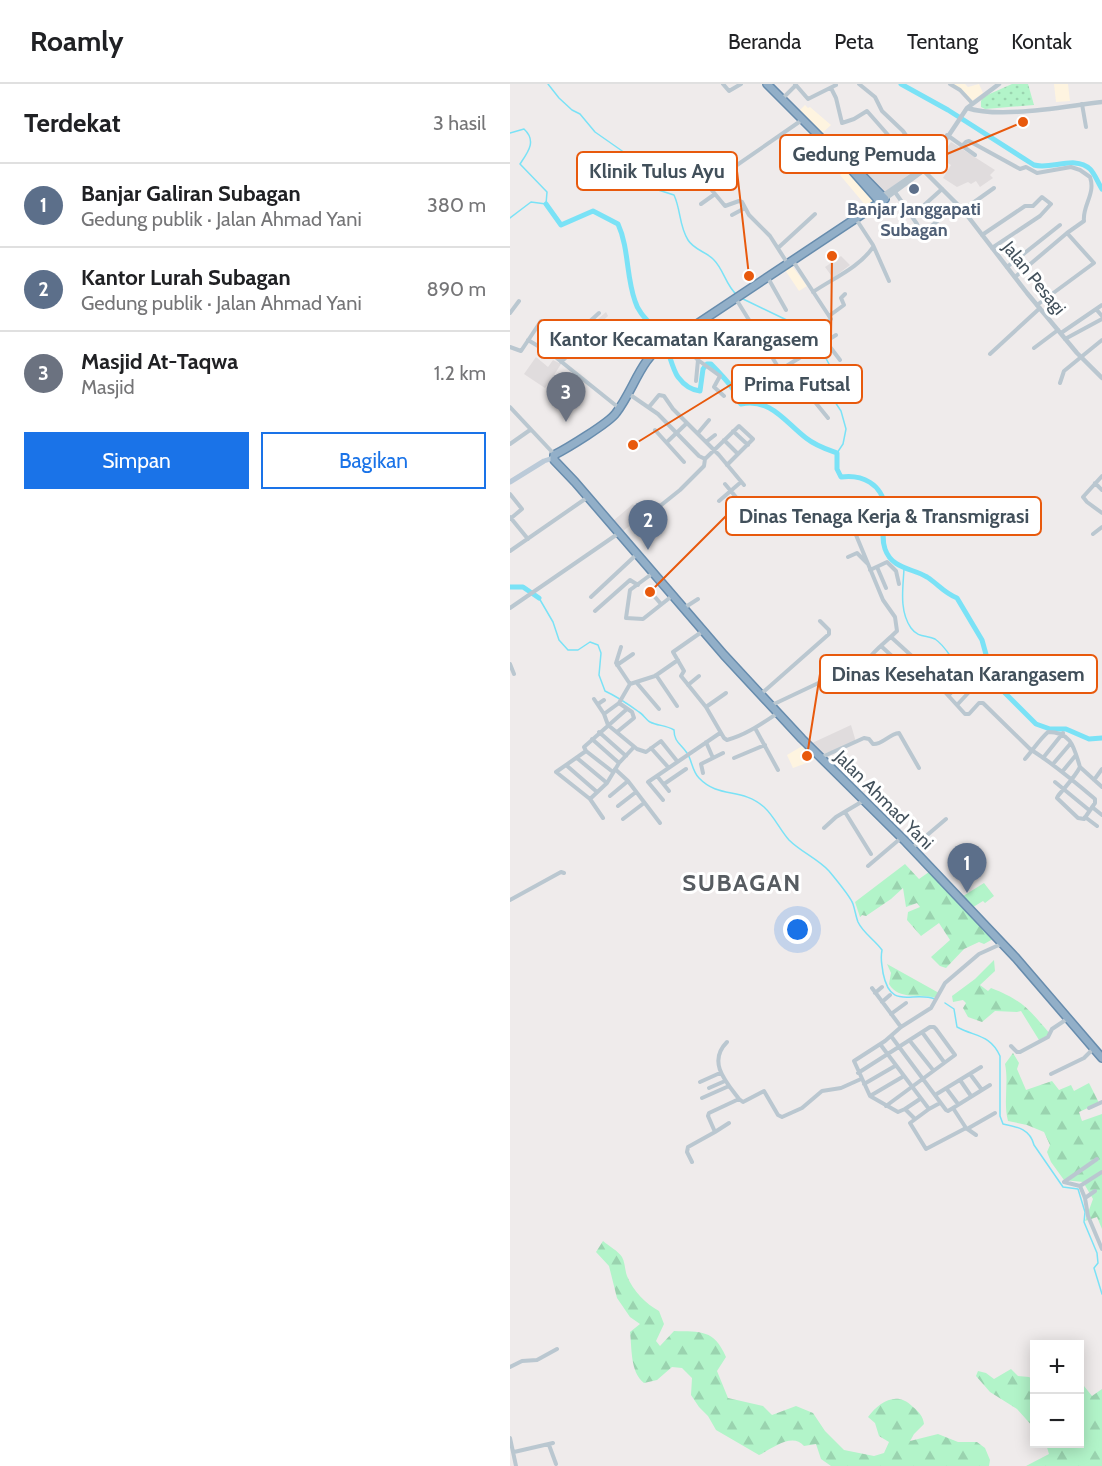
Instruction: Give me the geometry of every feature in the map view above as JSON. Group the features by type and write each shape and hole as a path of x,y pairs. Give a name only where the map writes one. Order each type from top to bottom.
{"highway":[{"path":"767,84 881,199"},
{"path":"842,159 859,171 881,199"},
{"path":"676,338 881,199"},
{"path":"807,249 881,199"},
{"path":"739,294 789,260"},
{"path":"557,457 609,420 620,408 646,359 666,341"},
{"name":"Jalan Ahmad Yani","path":"557,457 574,476 575,482 683,609 778,713 912,849 1001,944 1102,1058"}],"main road":[{"path":"510,482 544,461 557,457"}],"street":[{"path":"723,84 729,91 741,84"},
{"path":"859,84 875,97 882,111 907,136 923,160 929,164"},
{"path":"950,84 960,90 968,107 983,111 1013,111 1102,102"},
{"path":"881,199 895,192 923,170 968,107 998,84"},
{"path":"782,99 795,85 808,99 836,85"},
{"path":"831,88 837,101 842,123 867,111 896,144"},
{"path":"981,97 979,105 983,111"},
{"path":"1082,104 1086,128"},
{"path":"724,174 803,119"},
{"path":"949,134 975,155"},
{"path":"859,171 907,136"},
{"path":"962,146 969,141 1022,169 1026,167 1037,172 1071,167 1090,177 1093,189 1083,213 1084,221 1015,277"},
{"path":"687,168 693,154"},
{"path":"681,165 706,182 725,206 741,201 789,260 830,318"},
{"path":"881,199 923,170"},
{"name":"Jalan Pesagi","path":"923,170 963,210 1065,339 1081,357 1101,373"},
{"path":"706,182 718,174"},
{"path":"963,210 994,188"},
{"path":"912,216 942,189"},
{"path":"895,192 912,216 921,234 958,205"},
{"path":"701,204 715,194"},
{"path":"982,235 1024,206 1033,206 1042,197 1051,204 1040,216 992,248"},
{"path":"732,215 745,208"},
{"path":"778,248 815,214"},
{"path":"856,218 873,247 889,282"},
{"path":"1007,267 1060,225"},
{"path":"990,354 1038,306 1094,263 1067,233"},
{"path":"813,292 868,254 873,247"},
{"path":"767,277 786,310"},
{"path":"739,294 780,370 836,335"},
{"path":"840,360 818,330 844,305 841,298 845,294"},
{"path":"510,313 519,301"},
{"path":"1034,348 1102,305"},
{"path":"1065,339 1102,317 1096,309"},
{"path":"553,355 599,313"},
{"path":"510,347 520,352 541,321"},
{"path":"561,362 598,327"},
{"path":"676,338 720,378 714,387 724,396"},
{"path":"771,354 794,339"},
{"path":"528,340 553,355 620,408"},
{"path":"1060,383 1063,372 1102,340"},
{"path":"788,343 798,359"},
{"path":"696,381 698,360"},
{"path":"790,364 811,398 828,418"},
{"path":"811,398 857,375"},
{"path":"837,385 841,393 861,384"},
{"path":"627,393 649,407 699,456 705,459"},
{"path":"649,407 658,396 662,395 714,450 742,484 719,501"},
{"path":"510,407 557,457"},
{"path":"698,433 709,420"},
{"path":"667,442 687,423"},
{"path":"635,526 680,490 703,468 705,459 740,426 752,437 748,445 727,465"},
{"path":"510,444 530,430"},
{"path":"655,430 684,462"},
{"path":"733,431 748,445"},
{"path":"706,442 715,435"},
{"path":"724,440 738,454"},
{"path":"1102,476 1083,498 1102,513"},
{"path":"1095,483 1102,490"},
{"path":"724,484 756,521"},
{"path":"510,494 522,509 510,518 528,538"},
{"path":"510,551 588,496"},
{"path":"1093,534 1102,527"},
{"path":"510,609 619,533"},
{"path":"772,705 829,678 856,684 860,680 865,663 897,631 897,622 883,600 856,535"},
{"path":"591,597 637,554"},
{"path":"848,557 856,554 867,563"},
{"path":"870,570 887,562 896,571 898,584"},
{"path":"877,567 886,588"},
{"path":"653,573 628,592 627,619 642,620 672,596"},
{"path":"595,611 630,580 638,585"},
{"path":"655,597 661,604"},
{"path":"683,609 698,599"},
{"path":"761,694 829,634 830,630 820,621"},
{"path":"703,631 673,652 684,671 681,676 706,707 720,733 727,740 755,728 778,713"},
{"path":"891,637 914,658 967,715 979,703 983,703 1033,751 1053,764 1062,772 1071,779 1095,799 1096,802 1080,820 1058,800 1058,796 1064,789 1071,779 1080,767"},
{"path":"881,646 905,668"},
{"path":"621,647 616,660 617,666 630,684"},
{"path":"617,666 633,654"},
{"path":"872,655 896,676"},
{"path":"604,714 619,703 630,684 656,675 678,660"},
{"path":"510,664 514,674"},
{"path":"939,685 951,674"},
{"path":"656,675 677,706"},
{"path":"687,685 699,676"},
{"path":"636,682 659,709"},
{"path":"949,695 961,682"},
{"path":"957,705 970,691"},
{"path":"706,707 726,693"},
{"path":"594,699 608,725 634,747 644,752 661,741 677,760"},
{"path":"598,704 604,700"},
{"path":"617,732 634,718 633,714 619,703"},
{"path":"627,709 584,747 586,751 628,781 660,823"},
{"path":"755,728 778,770"},
{"path":"599,732 626,756"},
{"path":"1025,759 1048,732 1063,733 1069,738 1080,767 1102,787"},
{"path":"663,800 648,782 677,760 720,733"},
{"path":"821,758 864,738 877,744 892,734 899,733 919,768"},
{"path":"1043,758 1063,733"},
{"path":"592,739 619,763"},
{"path":"706,742 713,758"},
{"path":"1053,764 1071,743"},
{"path":"734,758 765,746"},
{"path":"590,799 607,783 619,763 634,747"},
{"path":"651,748 668,767"},
{"path":"586,751 556,772 590,799 603,818"},
{"path":"703,773 701,765 723,753"},
{"path":"1062,772 1076,755"},
{"path":"577,758 607,783"},
{"path":"566,765 597,792"},
{"path":"664,784 686,769"},
{"path":"1094,780 1102,769"},
{"path":"657,776 669,791"},
{"path":"610,795 628,781"},
{"path":"1055,783 1102,815"},
{"path":"618,806 636,792"},
{"path":"824,828 844,812 864,801"},
{"path":"623,819 644,803"},
{"path":"844,812 871,854"},
{"path":"1085,817 1096,826"},
{"path":"912,849 946,819"},
{"path":"868,866 901,838"},
{"path":"510,900 561,872 564,873"},
{"path":"920,1099 898,1112 886,1106 870,1096 854,1060 931,1008 945,983 979,954 1001,944"},
{"path":"882,987 873,990 901,1027"},
{"path":"882,1002 890,995"},
{"path":"891,1014 906,1003"},
{"path":"1011,1046 1018,1053 1027,1049 1050,1036 1052,1029 1067,1018"},
{"path":"858,1073 922,1032 934,1027 955,1055 886,1106"},
{"path":"922,1032 944,1062"},
{"path":"891,1036 948,1111 990,1085"},
{"path":"910,1041 933,1070"},
{"path":"727,1042 720,1052 718,1065 720,1073 739,1100"},
{"path":"880,1044 929,1109"},
{"path":"1051,1074 1084,1058 1093,1048"},
{"path":"864,1084 895,1066"},
{"path":"935,1095 981,1066"},
{"path":"700,1082 720,1073"},
{"path":"970,1073 982,1090"},
{"path":"870,1096 904,1076"},
{"path":"715,1131 708,1116 709,1113 739,1100 743,1102 764,1091 778,1115 782,1117 802,1108 822,1091 841,1088 861,1078"},
{"path":"960,1080 971,1096"},
{"path":"709,1088 725,1081"},
{"path":"702,1098 729,1086"},
{"path":"946,1088 958,1104"},
{"path":"1089,1108 1102,1102"},
{"path":"940,1103 910,1122 927,1149 995,1113"},
{"path":"953,1108 967,1128 976,1135"},
{"path":"905,1109 915,1119"},
{"path":"692,1162 687,1152 688,1147 729,1123"},
{"path":"1097,1159 1064,1182 1080,1186 1102,1172"},
{"path":"1080,1186 1088,1216 1102,1249"},
{"path":"1085,1198 1095,1191"},
{"path":"510,1367 524,1361 537,1360 557,1349"},
{"path":"510,1438 516,1466"},
{"path":"514,1452 551,1444 556,1464"}],"shaded area":[{"path":"949,84 965,84 968,87 979,84 983,93 969,103 959,89"},
{"path":"1054,84 1068,84 1070,101 1056,102"},
{"path":"805,105 831,125 820,135 798,112"},
{"path":"951,142 995,170 990,175 993,178 980,187 976,181 957,187 943,178 951,165 940,158"},
{"path":"896,147 911,173 885,192 880,191 860,171"},
{"path":"848,169 876,200 866,206 840,175"},
{"path":"841,256 850,265 833,278 825,267"},
{"path":"792,266 807,286 799,291 785,270"},
{"path":"606,312 608,316 561,361 555,357"},
{"path":"536,357 548,367 553,360 561,364 554,375 560,379 563,375 568,379 572,375 582,385 566,398 559,390 560,388 550,381 545,388 524,374"},
{"path":"633,504 643,515 622,532 613,521"},
{"path":"851,725 856,742 821,755 810,744"},
{"path":"804,745 817,757 793,768 787,755"}],"green space":[{"path":"1012,84 1028,84 1034,105 985,109 981,107 981,101 985,96"},
{"path":"905,864 919,879 929,872 993,939 964,949 946,968 940,966 931,957 950,940 939,923 921,936 907,920 908,912 920,907 917,903 906,907 903,888 866,916 860,917 855,902"},
{"path":"984,883 994,896 985,903 983,901 970,909 960,898"},
{"path":"994,960 995,971 980,985 988,991 991,988 1018,1001 1050,1034 1039,1040 1021,1011 995,1011 982,1022 968,1017 963,1008 966,1003 963,1000 953,1002 952,996 975,979"},
{"path":"887,964 939,993 937,998 898,993 889,984 891,973"},
{"path":"1013,1053 1019,1063 1017,1069 1026,1090 1052,1081 1059,1090 1071,1085 1074,1091 1089,1083 1099,1103 1079,1112 1082,1121 1102,1114 1102,1229 1097,1217 1085,1221 1093,1199 1083,1182 1064,1180 1051,1162 1047,1152 1050,1145 1044,1132 1008,1121 1005,1064"},
{"path":"603,1241 622,1257 627,1276 636,1292 659,1311 664,1324 656,1341 660,1346 674,1331 699,1332 717,1341 726,1357 717,1371 728,1398 763,1406 772,1415 796,1406 813,1413 825,1431 844,1450 874,1456 884,1453 889,1442 879,1436 875,1423 868,1417 883,1403 901,1399 922,1416 924,1424 910,1441 938,1434 958,1442 977,1442 985,1448 990,1460 989,1466 831,1466 821,1459 816,1444 804,1446 799,1442 788,1441 759,1455 716,1430 691,1395 692,1378 682,1368 672,1367 657,1380 644,1383 636,1373 632,1359 630,1332 640,1324 630,1317 617,1298 609,1266 596,1252"},
{"path":"1011,1369 1018,1376 1030,1378 1030,1424 1017,1409 990,1392 976,1376 978,1371 994,1379"},
{"path":"1084,1386 1092,1396 1102,1389 1102,1466 1026,1466 1049,1454 1047,1448 1084,1448"}],"waterway":[{"path":"548,84 559,98 580,114 595,132 625,153 640,180 652,188 674,195 688,240 714,260 737,295"},
{"path":"901,84 948,110 1034,165 1070,163 1084,165 1092,171 1102,189"},
{"path":"510,133 524,129 528,133 530,146 520,164 547,192 546,204 531,202 510,218"},
{"path":"546,204 561,225 593,211 618,224 622,233 630,282 637,306 662,338 676,374 685,385 700,391 703,369 707,364 711,364 730,385 741,404 761,405 777,413 810,441 837,453 837,469 841,477 863,479 870,482 880,492 885,507 883,538 888,556 897,564 927,577 948,594 957,598 982,640 987,658 982,677 1002,690 1036,724 1050,729 1066,729 1089,739 1102,738"},
{"path":"741,298 795,324 823,353 829,364 835,402 841,411 846,429 843,444 837,453"},
{"path":"904,569 903,607 911,628 920,635 937,641 972,681 984,687 1002,690"},
{"path":"510,587 523,587 539,598"},
{"path":"539,598 553,622 559,640 568,650 578,650 590,642 598,645 601,653 599,675 605,691 631,706 650,722 674,730 677,740 689,756 699,778 714,789 747,797 764,807 789,840 829,871 852,901 860,926 882,950 883,973 891,992 903,997 935,999"},
{"path":"945,1003 954,1009 957,1027 987,1040 1000,1056 1000,1116 1003,1124 1018,1128 1030,1135 1034,1145 1063,1187 1078,1189 1085,1212 1084,1222 1097,1253 1098,1263 1094,1268 1102,1294"}],"place":[{"name":"Gedung Pemuda","path":"1023,122"},
{"name":"Banjar Janggapati Subagan","path":"914,189"},
{"name":"Kantor Kecamatan Karangasem","path":"832,256"},
{"name":"Klinik Tulus Ayu","path":"749,276"},
{"name":"Masjid At-Taqwa","path":"566,422"},
{"name":"Prima Futsal","path":"633,445"},
{"name":"Kantor Lurah Subagan","path":"648,550"},
{"name":"Dinas Tenaga Kerja & Transmigrasi","path":"650,592"},
{"name":"Dinas Kesehatan Karangasem","path":"807,756"},
{"name":"Banjar Galiran Subagan","path":"967,893"}],"district":[{"name":"SUBAGAN","path":"742,883"}]}
